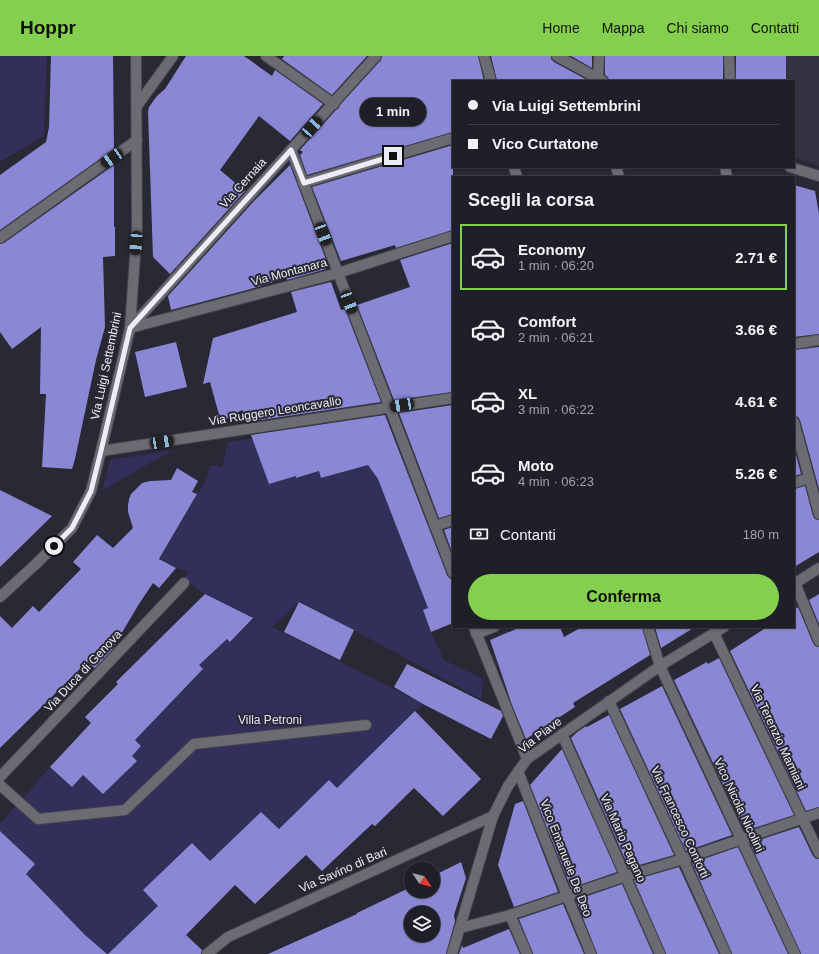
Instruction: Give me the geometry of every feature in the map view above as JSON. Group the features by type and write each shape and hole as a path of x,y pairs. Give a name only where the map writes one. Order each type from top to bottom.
{"street":[{"name":"Via Luigi Settembrini","path":"0,597 72,528 91,491 130,328 138,228 136,56"},
{"path":"137,106 173,56"},
{"path":"266,56 334,104"},
{"name":"Via Cernaia","path":"130,328 376,56"},
{"path":"484,56 491,80"},
{"path":"557,56 600,80"},
{"path":"599,56 600,80"},
{"path":"729,56 730,80"},
{"path":"304,183 452,138"},
{"path":"0,238 137,140"},
{"path":"291,150 452,570"},
{"path":"793,168 819,176"},
{"name":"Via Montanara","path":"130,328 338,273 452,236"},
{"path":"795,344 819,340"},
{"name":"Via Ruggero Leoncavallo","path":"101,451 452,398"},
{"path":"795,426 819,514"},
{"path":"795,483 809,478"},
{"path":"435,526 452,520"},
{"path":"795,583 819,568"},
{"name":"Via Duca di Genova","path":"0,777 184,583"},
{"path":"795,586 819,641"},
{"path":"489,628 475,631 527,759"},
{"name":"Vico Nicola Nicolini","path":"648,628 660,666 795,954"},
{"name":"Via Piave","path":"453,953 493,816 508,786 527,759 660,666 722,628"},
{"name":"Via Terenzio Mamiani","path":"714,633 819,853"},
{"name":"Via Francesco Conforti","path":"609,701 726,954"},
{"path":"0,785 38,819 124,810 194,744 366,725"},
{"name":"Via Mario Pagano","path":"562,734 660,954"},
{"name":"Vico Emanuele De Deo","path":"518,771 566,896 591,954"},
{"path":"460,928 510,915 819,813"},
{"name":"Via Savino di Bari","path":"207,954 228,937 493,816"},
{"path":"510,915 527,954"}],"shaded area":[{"path":"786,56 819,56 819,166 795,157 795,80 787,80"}],"green space":[{"path":"0,56 47,56 44,136 0,162"},
{"name":"Villa Petroni","path":"253,438 269,484 319,471 322,478 338,474 367,463 378,479 428,608 423,611 444,660 483,679 481,699 300,601 272,627 423,704 337,788 329,781 279,829 261,812 210,861 192,843 143,890 162,910 107,954 85,935 26,874 35,864 0,831 0,823 50,767 72,787 83,775 103,794 136,761 132,756 141,746 135,740 203,670 191,658 210,655 227,639 231,642 253,619 205,594 184,578 188,573 160,559 204,483 211,465 222,467 228,442"},
{"path":"172,450 102,491 110,460"}],"building":[{"path":"51,56 113,56 114,149 0,230 0,175 46,142 49,127"},
{"path":"186,56 244,56 272,76 275,70 323,104 290,141 259,116 220,170 245,191 170,274 153,257 148,111 149,107 157,96 165,89"},
{"path":"284,56 367,56 332,95 282,59"},
{"path":"382,56 478,56 484,80 452,80 452,132 307,175 300,155 303,152 300,150 381,60"},
{"path":"491,56 551,56 551,59 554,62 587,80 497,80"},
{"path":"571,56 592,56 592,68"},
{"path":"605,56 723,56 723,80 609,80 605,75"},
{"path":"736,56 786,56 786,80 736,80"},
{"path":"452,145 452,230 396,248 395,245 341,261 312,187"},
{"path":"114,165 115,256 103,257 105,327 96,360 75,459 72,469 42,467 46,394 40,394 41,327 12,349 0,332 0,244 4,243"},
{"path":"290,165 328,265 325,266 326,269 287,280 287,278 171,310 168,296 255,200"},
{"path":"795,185 815,191 819,214 819,334 795,337"},
{"path":"452,243 452,392 394,400 357,305 410,287 400,260"},
{"path":"331,282 341,310 345,309 381,402 247,422 242,410 221,422 210,382 203,384 213,338 297,312 291,292"},
{"path":"176,342 187,387 145,397 135,352"},
{"path":"819,347 819,489 800,420 795,416 795,350"},
{"path":"452,405 452,514 439,518 399,413"},
{"path":"385,415 447,575 452,579 452,623 431,632 423,610 428,608 378,479 368,465 321,478 319,471 269,484 251,435"},
{"path":"795,451 801,474 795,476"},
{"path":"177,468 198,481 192,492 197,494 159,559 176,568 159,588 153,583 111,651 95,668 87,662 0,748 0,616 12,628 33,606 39,612 81,569 73,562 97,535 113,548 133,528 128,512 131,494 142,483 171,480"},
{"path":"805,486 813,516 815,519 819,520 819,552 795,566 795,489"},
{"path":"0,490 52,516 0,567"},
{"path":"452,527 452,552 444,530"},
{"path":"205,594 253,618 230,642 227,639 199,665 203,669 135,740 141,746 132,756 137,761 103,794 83,775 72,787 50,767 91,723 85,717 118,684 116,682"},
{"path":"819,594 819,624 809,600"},
{"path":"299,602 354,630 340,660 284,632"},
{"path":"798,607 813,643 815,646 819,647 819,807 806,811 730,651 765,628 795,628 795,609"},
{"path":"519,628 560,628 564,637 580,628 642,628 650,655 573,703 575,707 526,739 512,705 490,640"},
{"path":"655,628 693,628 661,648"},
{"path":"719,658 794,815 745,831 674,680 707,662 708,664"},
{"path":"407,664 501,711 503,716 491,739 423,704 394,687"},
{"path":"662,686 732,835 686,851 620,709"},
{"path":"415,711 481,779 443,816 414,788 375,826 372,824 322,871 306,855 255,904 235,885 186,935 202,950 201,954 108,954 158,906 143,890 192,843 210,861 261,812 279,829 329,780 337,788"},
{"path":"609,715 674,855 629,868 571,738 586,726 587,727"},
{"path":"562,749 617,872 571,888 530,785"},
{"path":"523,801 558,892 514,907 498,865 515,804"},
{"path":"799,827 813,856 816,859 819,859 819,954 801,954 750,843"},
{"path":"0,831 35,864 26,874 85,935 107,954 0,954"},
{"path":"738,847 788,954 732,954 692,863"},
{"path":"461,862 466,878 454,915 455,921 446,954 268,954 404,890 404,898 440,898 440,872"},
{"path":"679,867 719,954 666,954 634,880"},
{"path":"622,884 653,954 597,954 576,900"},
{"path":"563,904 584,954 533,954 519,919"},
{"path":"509,929 520,954 459,954 462,945 463,948"}],"route":[{"path":"54,546 72,528 91,491 130,328 291,150 304,183 393,156"}]}
